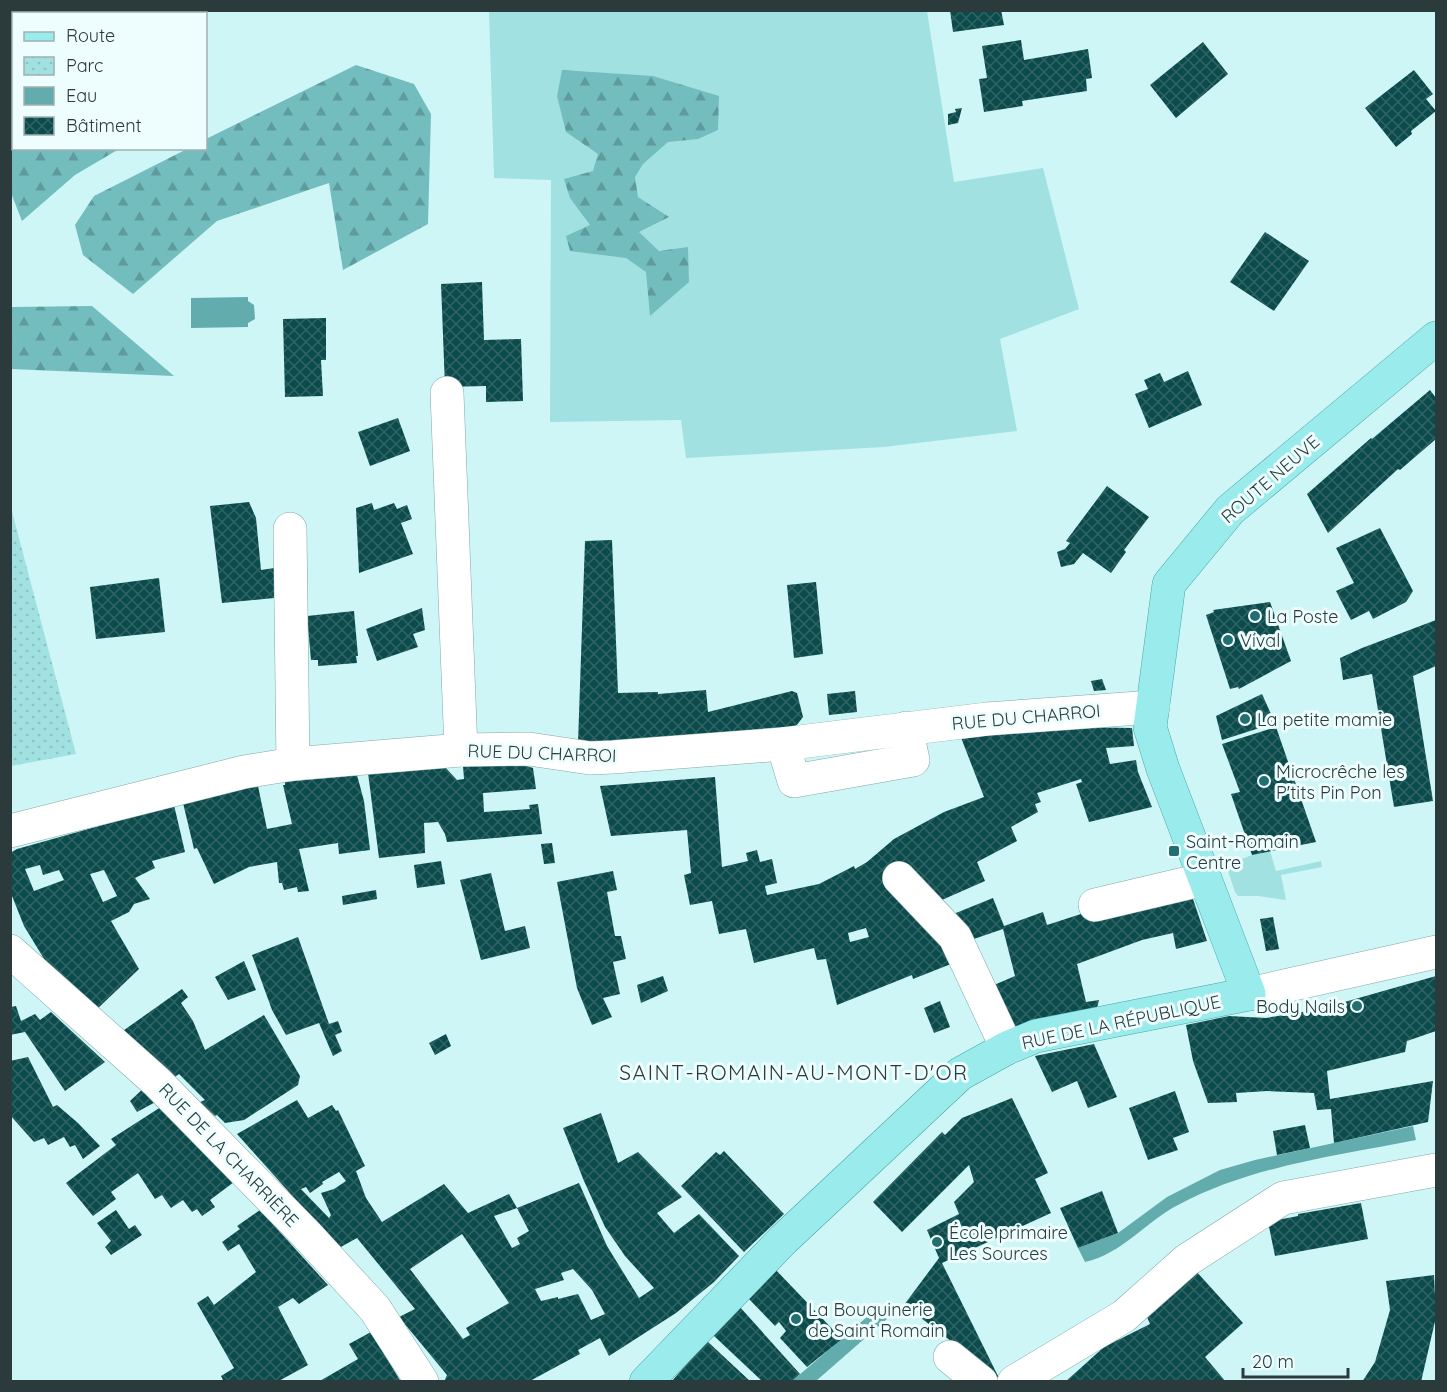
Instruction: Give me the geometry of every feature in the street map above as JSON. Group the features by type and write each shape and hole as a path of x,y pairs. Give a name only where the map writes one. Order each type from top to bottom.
{"main road":[{"name":"ROUTE NEUVE","path":"1151,717 1169,584 1230,510 1437,338"},
{"path":"1151,717 1163,769 1249,994"},
{"name":"RUE DE LA RÉPUBLIQUE","path":"646,1382 783,1240 960,1074 1007,1048 1036,1036 1249,994"}],"street":[{"path":"447,393 461,750"},
{"path":"290,529 293,764"},
{"name":"RUE DU CHARROI","path":"10,831 244,772 293,764 461,750 529,749 590,758 783,744 987,718 1151,717"},
{"path":"898,878 955,937 1007,1048"},
{"path":"1095,905 1205,879"},
{"name":"RUE DE LA CHARRIÈRE","path":"10,951 157,1082 307,1235 375,1309 422,1382"},
{"name":"RUE DE LA RÉPUBLIQUE","path":"1249,994 1437,952"},
{"path":"1014,1382 1124,1316 1187,1260 1283,1197 1437,1170"},
{"path":"950,1357 981,1382"}],"green space":[{"path":"11,11 188,11 12,12 12,150 117,150 75,175 22,221 11,193"},
{"path":"489,11 927,11 954,182 1043,168 1079,309 1000,339 1017,431 884,447 686,458 681,420 550,422 551,180 494,178"},
{"path":"356,65 414,84 431,114 428,224 343,270 329,183 217,221 133,294 83,255 75,225 94,196 185,150 207,150 207,139"},
{"path":"562,70 653,76 719,96 718,130 698,139 668,142 643,164 635,177 638,197 669,217 639,232 659,251 688,247 689,282 650,316 646,272 626,258 570,251 566,236 590,225 570,198 564,179 593,171 598,154 566,132 557,96"},
{"path":"92,306 174,376 11,369 11,307"},
{"path":"10,504 76,754 11,766 10,766"},
{"path":"1270,851 1276,871 1321,861 1322,867 1281,875 1286,900 1238,896 1226,865"}],"water":[{"path":"248,297 248,301 254,305 255,319 248,323 248,327 191,328 191,298"},
{"path":"1413,1126 1416,1140 1294,1164 1206,1192 1166,1212 1122,1245 1098,1258 1085,1262 1078,1248 1118,1233 1167,1197 1220,1170 1255,1160"},
{"path":"874,1311 887,1319 816,1381 791,1382"}],"building":[{"path":"950,10 1001,10 1004,25 953,32"},
{"path":"1021,40 1024,60 1088,49 1092,78 1086,79 1087,91 1022,101 1023,106 984,112 979,79 987,78 982,46"},
{"path":"1203,42 1228,74 1176,118 1150,85"},
{"path":"1414,70 1433,94 1426,99 1436,111 1411,131 1412,134 1396,147 1365,108"},
{"path":"962,108 958,123 948,125 948,114 956,112 955,109"},
{"path":"1265,232 1309,261 1274,311 1230,282"},
{"path":"482,282 484,340 521,339 523,401 486,402 486,386 445,387 441,284"},
{"path":"326,318 326,360 321,360 323,396 285,397 283,319"},
{"path":"1188,371 1202,405 1149,428 1135,394 1148,389 1144,380 1160,373 1164,382"},
{"path":"1430,390 1436,398 1436,439 1400,470 1398,469 1328,533 1307,494"},
{"path":"398,418 410,451 370,466 358,432"},
{"path":"1107,486 1149,517 1124,550 1126,552 1111,573 1083,553 1074,564 1061,567 1057,552 1065,549 1070,543 1066,541"},
{"path":"249,502 256,518 261,570 281,567 284,597 222,603 210,506"},
{"path":"372,503 374,510 394,503 397,509 407,505 412,519 401,523 413,554 359,573 356,508"},
{"path":"1380,528 1413,591 1406,602 1373,619 1369,611 1351,620 1336,591 1354,583 1336,548"},
{"path":"612,540 618,693 658,692 658,694 706,690 708,712 792,691 797,693 803,717 793,730 578,743 585,541"},
{"path":"159,578 165,632 96,639 90,587"},
{"path":"816,582 823,654 794,658 787,585"},
{"path":"1270,602 1291,661 1239,689 1238,687 1230,689 1206,615 1214,612 1213,610"},
{"path":"422,608 425,630 413,634 418,647 377,661 366,629"},
{"path":"354,611 357,663 318,666 318,660 311,660 307,616"},
{"path":"1436,620 1436,666 1413,676 1433,801 1394,807 1372,674 1343,680 1340,658"},
{"path":"1102,679 1106,690 1094,691 1091,681"},
{"path":"855,691 857,712 829,715 827,694"},
{"name":"La petite mamie","path":"1262,694 1275,723 1222,740 1216,716"},
{"path":"1070,727 1132,728 1134,746 1106,748 1110,764 1136,760 1138,772 1152,807 1089,822 1076,784 1082,782 1081,779 1037,793 1041,802 1035,804 1038,812 1011,827 1017,841 977,862 985,881 935,903 956,962 913,979 912,975 837,1005 826,959 817,960 814,948 754,963 746,929 719,934 712,901 690,905 684,875 691,873 687,830 611,836 600,786 715,777 722,867 748,861 746,853 757,850 760,862 772,859 777,883 765,886 767,895 819,884 854,866 855,869 894,839 944,812 984,797 960,735","holes":["866,928 869,937 850,942 848,933"]},
{"path":"1276,727 1316,842 1252,855 1231,794 1240,792 1222,744"},
{"path":"513,762 533,768 536,789 483,793 484,812 530,809 529,805 538,804 542,834 447,842 438,822 424,823 425,853 379,858 368,773 444,766 457,780 464,779 463,766"},
{"path":"357,775 364,801 370,850 339,854 338,843 299,849 309,891 298,892 297,887 284,890 282,883 279,883 277,862 249,867 214,884 197,848 194,849 183,803 239,787 258,786 267,829 292,824 283,785 285,782"},
{"path":"174,805 185,852 152,861 155,868 135,878 150,899 134,904 129,912 111,921 139,969 94,1012 55,977 24,926 10,891 10,853 17,849","holes":["40,865 43,875 59,870 64,880 34,891 25,869","104,870 117,896 103,902 90,874"]},
{"path":"552,843 555,863 544,864 541,844"},
{"path":"441,861 445,884 417,888 414,865"},
{"path":"613,871 617,890 607,892 615,936 621,936 626,959 613,962 620,994 603,998 612,1017 592,1025 577,988 557,882"},
{"path":"491,873 505,931 525,926 530,948 481,960 460,880"},
{"path":"376,890 377,899 343,905 342,896"},
{"path":"1191,893 1207,941 1176,949 1173,933 1142,940 1077,964 1086,1002 1099,1000 1096,1012 1008,1028 987,988 1015,976 1003,929 968,941 951,915 993,898 1004,926 1043,912 1047,925 1087,912"},
{"path":"1273,917 1279,949 1266,951 1260,919"},
{"path":"298,937 329,1024 338,1021 342,1032 335,1035 342,1051 333,1056 319,1023 286,1035 272,1010 252,955"},
{"path":"244,961 256,990 228,1000 215,977"},
{"path":"663,976 668,991 641,1003 637,985"},
{"path":"1436,976 1436,1031 1407,1041 1405,1052 1327,1071 1330,1099 1433,1081 1428,1122 1334,1143 1331,1109 1317,1110 1314,1093 1267,1091 1236,1093 1237,1102 1208,1103 1193,1061 1186,1025 1229,1016 1266,1018 1320,1009"},
{"path":"182,989 188,997 181,1003 193,1021 205,1050 264,1015 300,1076 298,1085 244,1120 225,1123 217,1115 215,1116 200,1102 205,1100 179,1074 172,1079 120,1033"},
{"path":"940,1001 950,1027 934,1033 924,1008"},
{"path":"16,1006 21,1021 35,1014 40,1020 51,1012 105,1062 65,1091 25,1032 10,1035 10,1007"},
{"path":"446,1034 451,1046 435,1055 429,1043"},
{"path":"1094,1044 1117,1097 1088,1108 1077,1081 1052,1092 1035,1056"},
{"path":"28,1057 53,1107 57,1105 100,1146 83,1159 75,1145 70,1147 64,1137 48,1145 44,1138 34,1142 10,1115 10,1061"},
{"path":"147,1085 161,1099 137,1112 130,1101"},
{"path":"1175,1091 1189,1132 1173,1138 1178,1150 1148,1160 1129,1108"},
{"path":"1012,1098 1048,1173 1035,1179 1051,1213 942,1263 999,1378 904,1305 939,1258 927,1230 959,1214 954,1202 974,1182 969,1165 902,1232 873,1202 942,1132 945,1135 962,1118"},
{"path":"297,1100 308,1118 332,1105 336,1111 338,1110 365,1166 356,1171 366,1198 382,1222 444,1184 468,1213 509,1194 517,1208 579,1183 607,1246 639,1298 654,1288 625,1256 605,1227 563,1128 601,1113 618,1163 638,1152 682,1197 657,1213 674,1233 699,1214 739,1256 714,1282 676,1313 609,1356 600,1338 578,1350 580,1354 528,1382 444,1382 447,1375 399,1317 415,1309 357,1238 339,1248 237,1134","holes":["339,1172 346,1181 334,1189 321,1193 331,1215 329,1218 301,1189 306,1187 310,1193 323,1184 322,1182","517,1208 529,1231 517,1238 520,1244 512,1248 494,1216","462,1234 509,1303 466,1328 470,1335 463,1339 410,1269","573,1269 592,1290 605,1314 591,1320 578,1294 541,1301 535,1289 564,1280 561,1273"]},
{"path":"164,1105 234,1182 210,1200 215,1207 202,1216 197,1209 192,1212 183,1200 171,1208 162,1195 155,1199 138,1173 111,1192 116,1199 93,1216 66,1183 116,1145 111,1139"},
{"path":"1305,1125 1310,1148 1277,1155 1273,1131"},
{"path":"724,1151 784,1214 744,1252 681,1186 716,1152 720,1155"},
{"path":"1102,1191 1118,1233 1078,1248 1060,1208"},
{"path":"1361,1203 1368,1239 1275,1256 1268,1222 1298,1216 1298,1214"},
{"path":"116,1210 129,1229 135,1225 142,1235 111,1255 105,1247 111,1241 97,1223"},
{"path":"260,1210 328,1285 299,1304 293,1298 278,1307 308,1365 277,1382 224,1382 221,1376 234,1368 197,1303 208,1296 214,1305 256,1272 239,1244 228,1251 222,1242 240,1229 237,1226"},
{"name":"La Bouquinerie de Saint Romain","path":"774,1268 842,1339 807,1367 780,1338 786,1331 779,1322 775,1326 747,1297"},
{"path":"1195,1270 1243,1323 1205,1357 1226,1382 1065,1382 1104,1347 1150,1324 1144,1310"},
{"path":"1434,1275 1436,1317 1421,1382 1362,1382 1375,1362 1390,1310 1386,1281"},
{"path":"739,1306 800,1374 791,1382 763,1382 713,1335"},
{"path":"371,1332 401,1382 318,1382 358,1359 349,1344"},
{"path":"707,1341 751,1382 671,1382"}],"place":[{"name":"La Poste","path":"1255,616"},
{"name":"Vival","path":"1228,640"},
{"name":"La petite mamie","path":"1245,719"},
{"name":"Microcrêche les P'tits Pin Pon","path":"1264,781"},
{"name":"Saint-Romain Centre","path":"1174,851"},
{"name":"Body Nails","path":"1357,1006"},
{"name":"École primaire Les Sources","path":"937,1242"},
{"name":"La Bouquinerie de Saint Romain","path":"796,1319"}],"district":[{"name":"SAINT-ROMAIN-AU-MONT-D'OR","path":"794,1072"}]}
